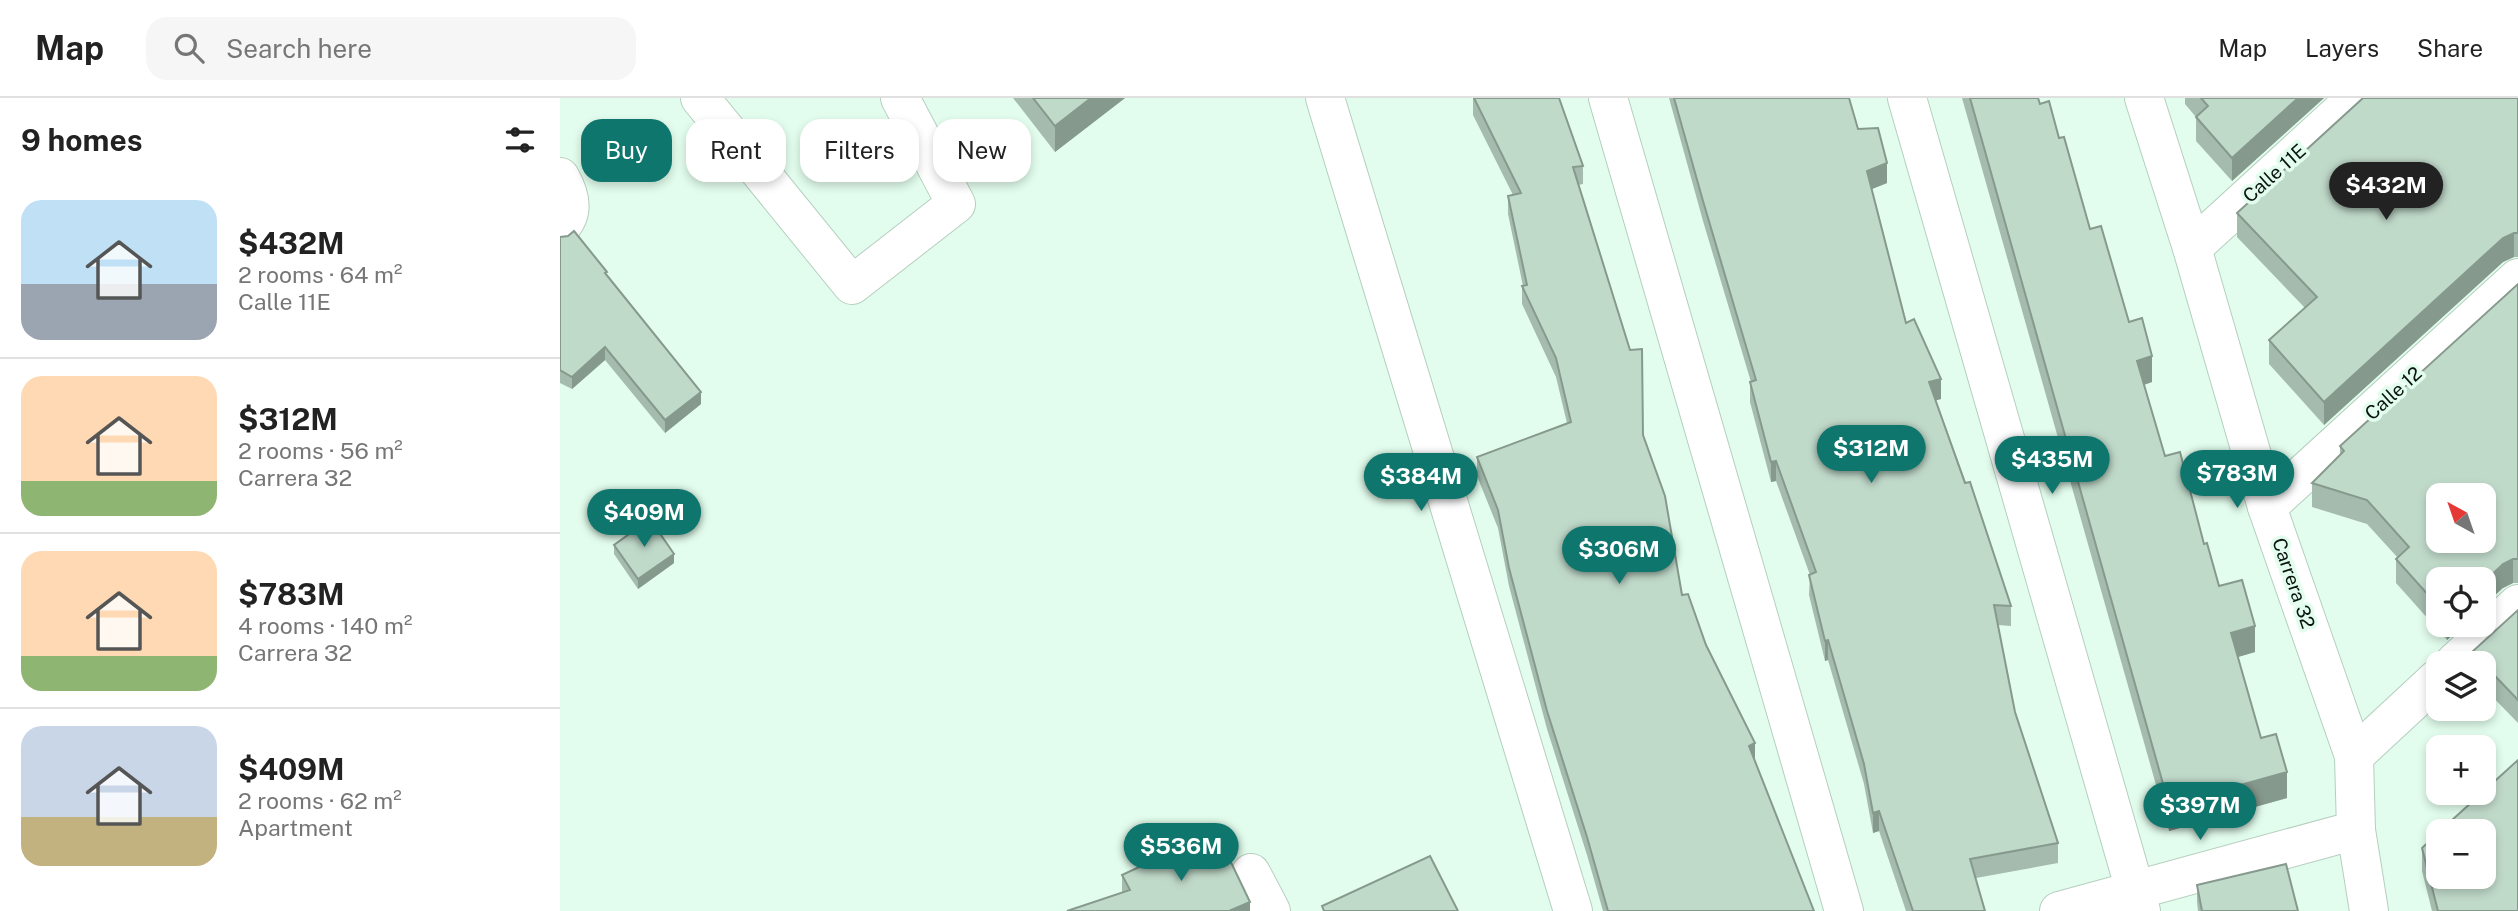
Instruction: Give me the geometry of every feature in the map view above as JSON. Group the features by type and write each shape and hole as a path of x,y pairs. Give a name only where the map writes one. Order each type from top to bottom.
{"street":[{"path":"700,98 852,285 956,204 900,98"},
{"path":"1325,98 1573,911"},
{"path":"1608,98 1844,911"},
{"path":"1907,98 2138,901"},
{"name":"Carrera 32","path":"2144,98 2192,247 2267,507 2354,756 2356,830 2369,911"},
{"name":"Calle 11E","path":"2192,247 2356,98"},
{"path":"560,177 569,192 570,207 566,222 560,228"},
{"name":"Calle 12","path":"2267,507 2518,278"},
{"path":"2467,651 2518,604"},
{"path":"2354,756 2426,689"},
{"path":"2059,911 2138,901 2356,830"},
{"path":"1251,873 1271,911"}],"building":[{"path":"1033,98 1091,98 1055,126"},
{"path":"1474,98 1559,98 1583,166 1573,167 1630,350 1642,349 1643,435 1665,496 1682,595 1688,594 1706,645 1755,743 1749,746 1814,911 1608,911 1547,711 1509,568 1498,510 1477,457 1571,422 1556,358 1522,286 1527,285 1508,196 1521,193"},
{"path":"1674,98 1849,98 1858,129 1878,128 1887,163 1867,171 1906,323 1914,319 1941,379 1929,382 1965,483 1970,482 2011,606 1994,605 2015,712 2058,843 1970,859 1985,911 1913,911 1879,811 1873,813 1864,764 1828,640 1825,641 1809,575 1816,572 1776,461 1771,462 1750,382 1756,380"},
{"path":"1970,98 2038,98 2040,104 2049,101 2059,138 2064,137 2090,229 2101,226 2129,322 2142,318 2152,356 2137,361 2165,456 2180,452 2204,544 2207,543 2219,586 2242,580 2255,626 2231,633 2261,738 2276,734 2287,772 2169,805"},
{"path":"2201,98 2298,98 2232,158 2196,117 2208,106"},
{"path":"2363,98 2518,98 2518,233 2503,238 2324,402 2269,340 2317,297 2237,213"},
{"path":"574,231 701,392 665,420 605,347 572,377 560,370 560,237 568,236"},
{"path":"2518,284 2518,559 2503,564 2496,571 2496,567 2426,567 2426,593 2396,559 2409,547 2367,500 2312,483 2344,451 2340,446"},
{"path":"650,519 674,554 638,579 614,545"},
{"path":"2518,610 2518,700 2496,677 2496,651 2473,651 2488,637 2496,637 2496,630"},
{"path":"2518,760 2518,911 2438,911 2432,889 2496,889 2496,819 2453,819 2469,805 2496,805 2496,780"},
{"path":"1216,831 1250,902 1229,911 1067,911 1130,890 1122,875"},
{"path":"2426,844 2426,864 2422,848"},
{"path":"1430,856 1458,911 1324,911 1322,906"},
{"path":"2286,864 2298,911 2202,911 2197,885"}]}
